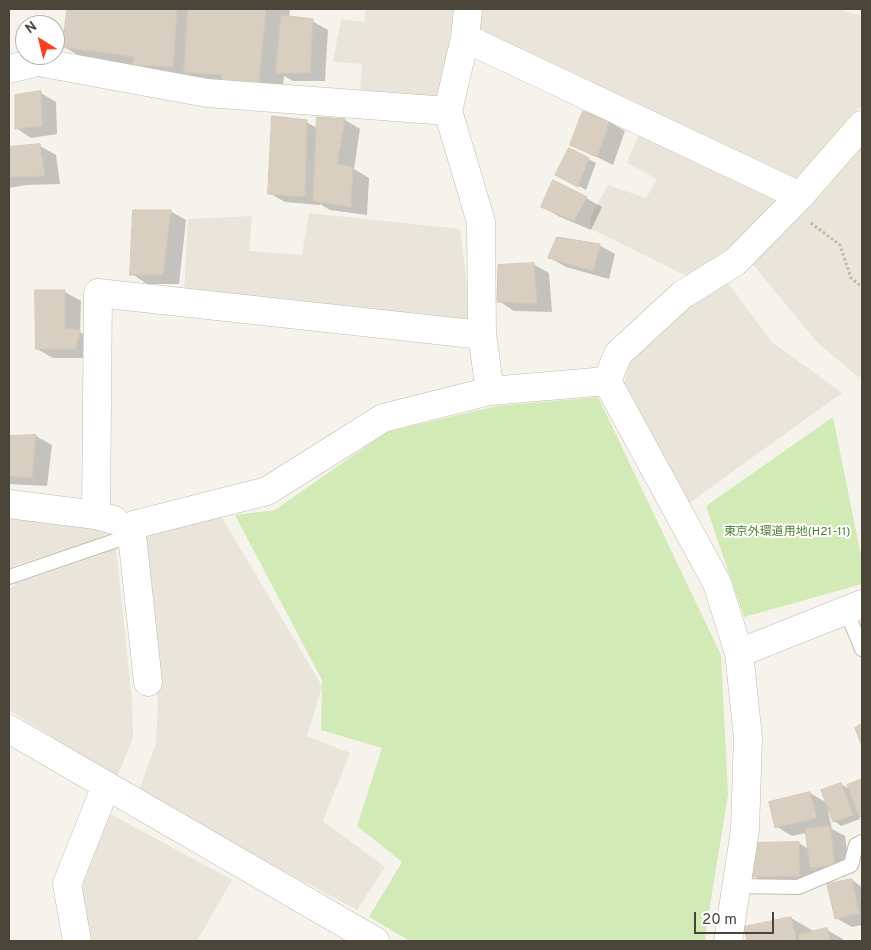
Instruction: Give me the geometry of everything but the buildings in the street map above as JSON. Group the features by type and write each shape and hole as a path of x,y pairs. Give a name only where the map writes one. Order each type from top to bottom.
{"street":[{"path":"468,9 465,38 448,111 481,222 482,335 490,391"},
{"path":"465,38 794,201"},
{"path":"9,69 38,62 207,93 448,111"},
{"path":"607,381 618,354 682,295 735,262 794,201 862,125"},
{"path":"96,515 98,293 482,335"},
{"path":"9,504 96,515 132,530 267,491 383,418 490,391 607,381"},
{"path":"607,381 717,583 740,653 748,737 745,830 728,941"},
{"path":"132,530 148,682"},
{"path":"740,653 854,607"},
{"path":"9,729 364,938"},
{"path":"77,941 67,884 106,786"}],"lane":[{"path":"9,577 132,530"},
{"path":"854,607 862,649"},
{"path":"736,886 798,887 850,865 856,845 862,842"}],"path":[{"path":"794,201 840,245 851,278 862,287"}],"shaded area":[{"path":"366,9 455,9 439,98 360,94 362,64 333,62 341,19 364,22"},
{"path":"477,9 837,9 862,16 862,105 795,180 473,30"},
{"path":"639,133 782,199 732,250 691,278 591,229 590,218 608,185 646,198 657,179 627,163"},
{"path":"862,142 862,376 858,377 817,342 750,261"},
{"path":"309,213 460,229 472,326 184,291 188,219 252,216 249,251 302,255"},
{"path":"728,283 772,342 842,393 689,503 624,383 633,352 695,301"},
{"path":"221,516 322,686 307,736 350,753 323,821 385,867 357,910 138,793 156,743 158,703 137,542 154,529"},
{"path":"9,518 116,528 93,541 15,565 9,569"},
{"path":"116,547 132,702 133,738 117,777 9,710 9,589 17,583 97,556"},
{"path":"103,810 232,880 197,941 83,941 83,869"}],"green space":[{"path":"598,397 721,655 728,795 705,936 706,941 410,941 369,917 402,862 357,826 382,748 321,730 322,680 235,515 275,510 387,432 497,406"},
{"name":"東京外環道用地(H21-11)","path":"833,417 862,561 862,584 744,617 706,506"}]}
